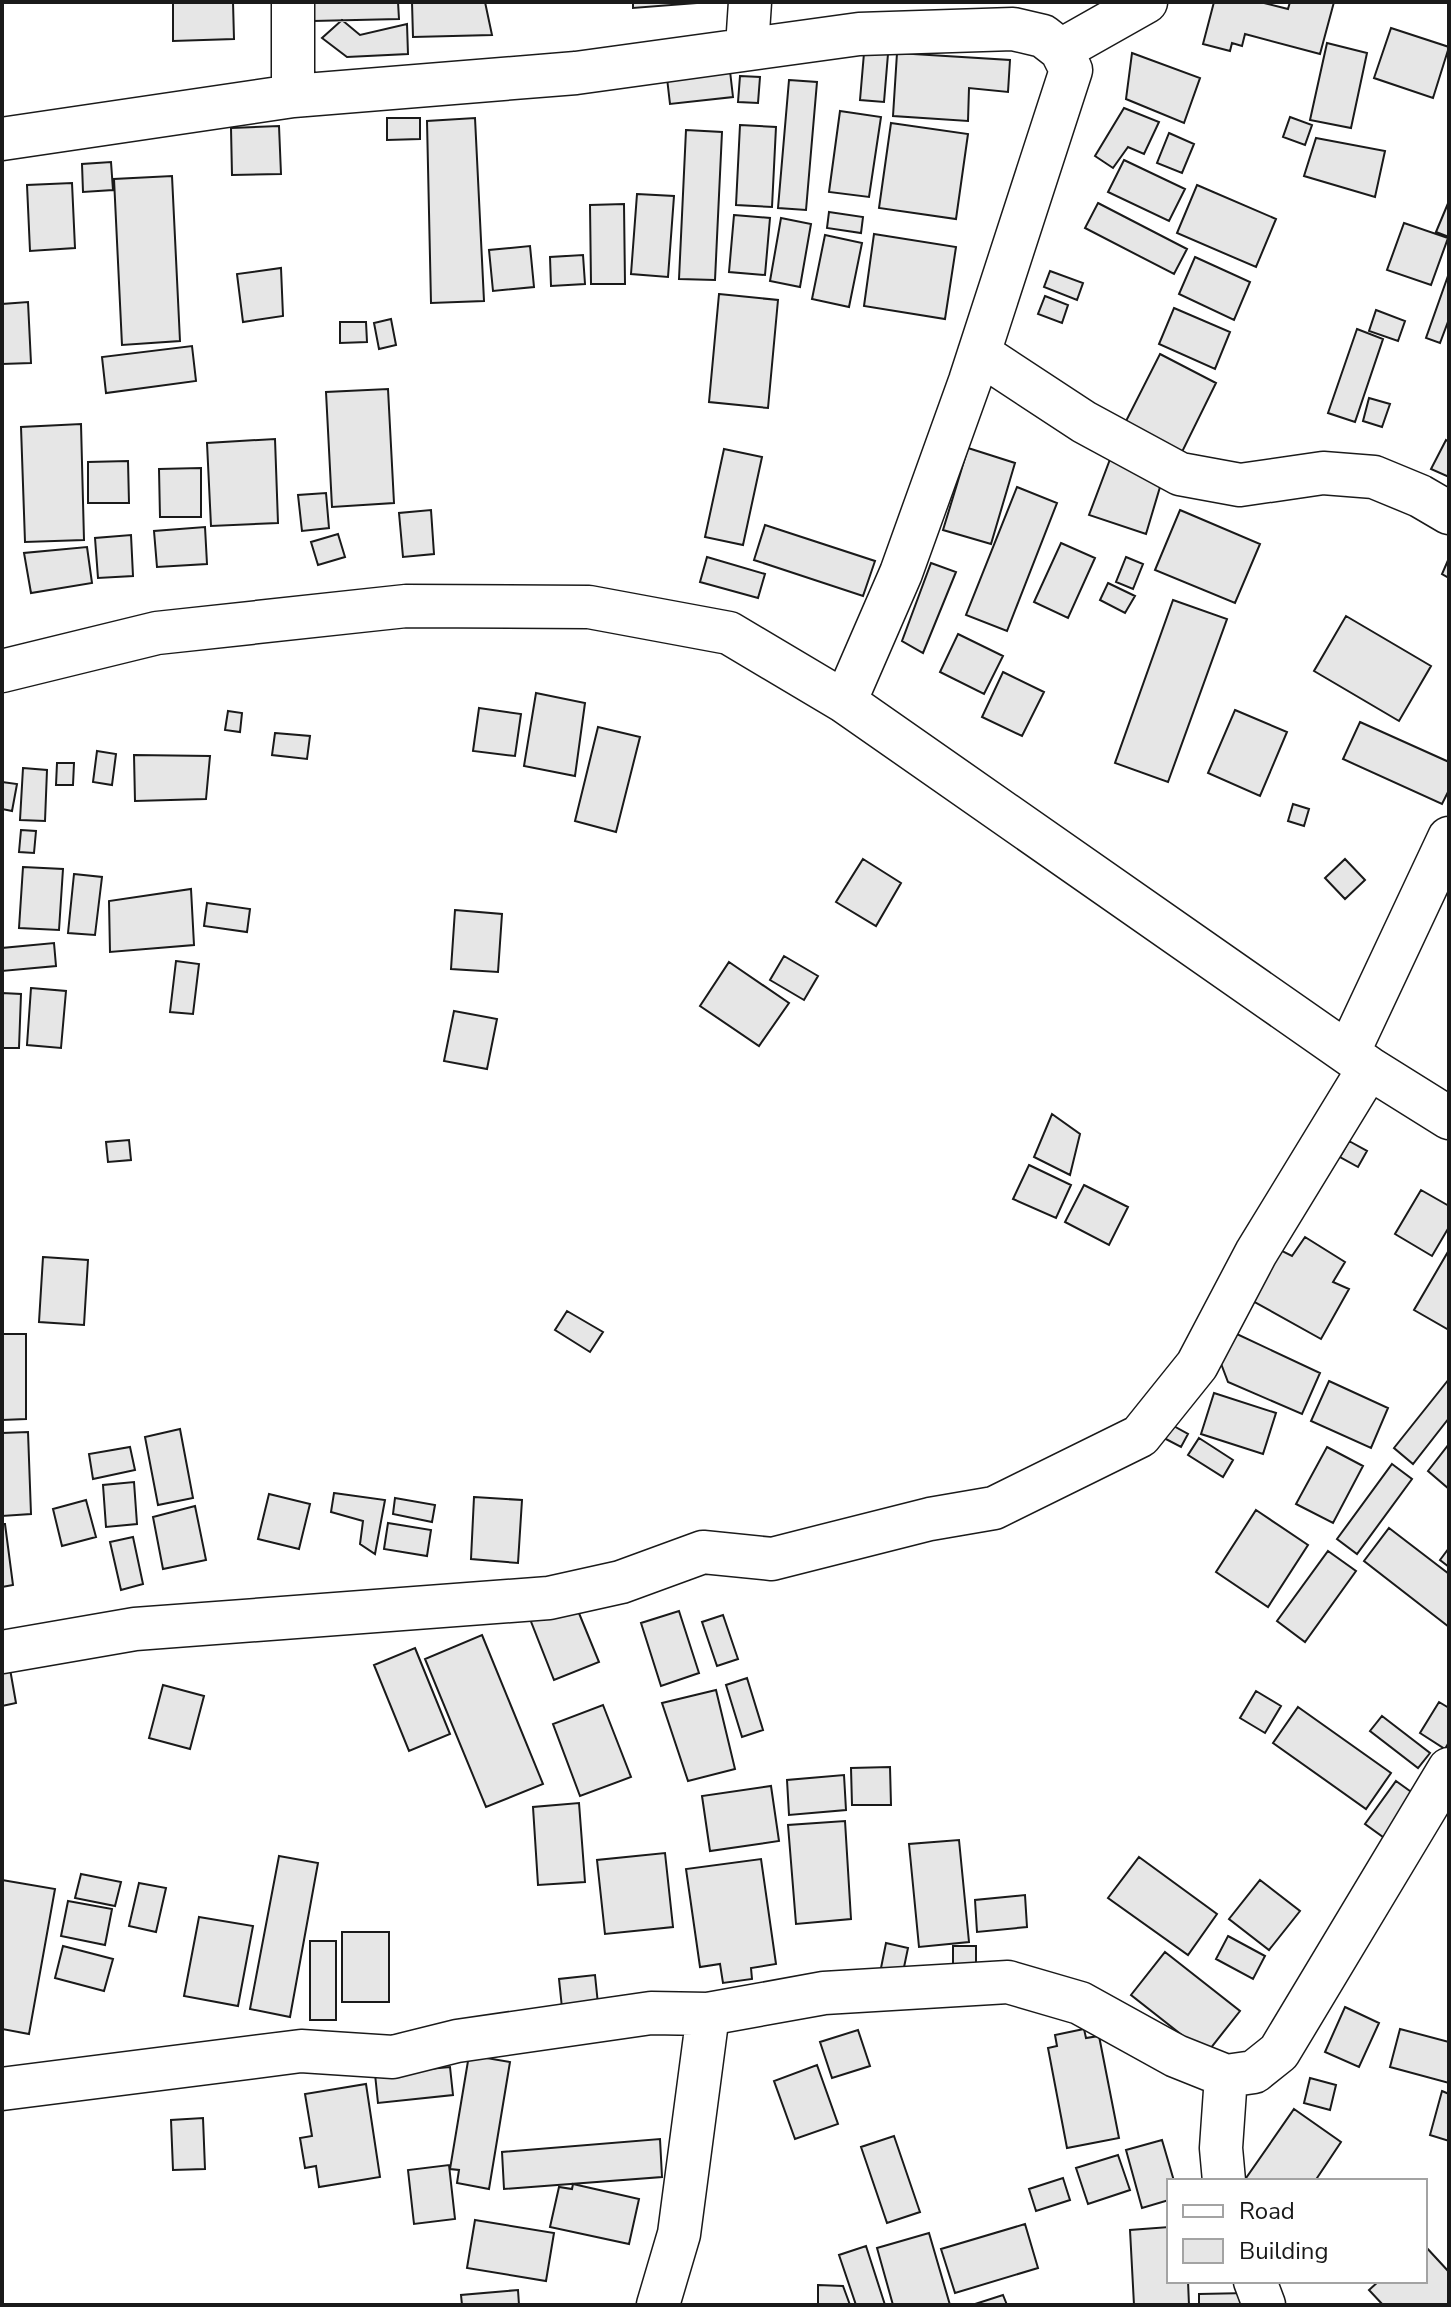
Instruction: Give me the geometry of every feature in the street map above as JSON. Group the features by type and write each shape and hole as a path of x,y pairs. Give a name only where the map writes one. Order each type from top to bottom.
{"street":[{"path":"293,2 293,96"},
{"path":"747,47 750,2"},
{"path":"1061,50 1146,2"},
{"path":"2,139 293,96 576,73 747,47 859,34 1013,29 1043,36 1061,50 1071,70 979,353 901,573 845,702"},
{"path":"979,353 1084,422 1180,474 1240,485 1323,473 1374,477 1420,496 1449,513"},
{"path":"2,671 157,633 406,606 589,607 729,633 845,702 1359,1059 1449,1118"},
{"path":"2,1652 135,1629 549,1598 621,1582 703,1552 772,1559 930,1519 994,1508 1140,1436 1197,1365 1359,1059 1449,838"},
{"path":"2,2089 301,2051 393,2057 457,2041 651,2013 708,2014 824,1993 1008,1982 1080,2003 1176,2056 1226,2076 1254,2072 1279,2052 1449,1769"},
{"path":"658,2305 679,2234 708,2014"},
{"path":"1224,2179 1221,2148 1226,2076"},
{"path":"1256,2283 1264,2305"}],"building":[{"path":"173,2 233,2 234,39 173,41"},
{"path":"313,2 398,2 399,19 313,21"},
{"path":"412,2 485,2 492,35 413,37"},
{"path":"633,2 710,2 633,8"},
{"path":"1214,2 1260,2 1288,9 1290,2 1334,2 1320,54 1245,34 1242,46 1232,43 1230,51 1203,44"},
{"path":"342,20 360,35 407,24 408,54 347,57 322,38"},
{"path":"1391,28 1449,47 1433,98 1374,78"},
{"path":"1327,43 1367,53 1351,128 1310,120"},
{"path":"864,53 888,54 884,102 860,100"},
{"path":"897,53 1010,60 1008,92 969,88 968,121 893,116"},
{"path":"1132,53 1200,78 1184,123 1126,99"},
{"path":"730,71 733,97 670,104 667,78"},
{"path":"740,76 760,77 758,103 738,102"},
{"path":"789,80 817,82 806,210 778,208"},
{"path":"1124,108 1159,122 1144,154 1128,147 1113,168 1095,156"},
{"path":"840,111 881,117 869,197 829,192"},
{"path":"1290,117 1312,125 1305,145 1283,137"},
{"path":"387,118 420,118 420,139 387,140"},
{"path":"475,118 484,301 431,303 427,121"},
{"path":"891,123 968,134 956,219 879,208"},
{"path":"740,125 776,127 772,207 736,205"},
{"path":"279,126 281,174 232,175 231,128"},
{"path":"686,130 722,132 715,280 679,279"},
{"path":"1169,133 1194,144 1182,173 1157,163"},
{"path":"1316,138 1385,151 1375,197 1304,176"},
{"path":"1124,160 1185,189 1169,221 1108,192"},
{"path":"111,162 113,190 83,192 82,164"},
{"path":"172,176 180,341 122,345 114,179"},
{"path":"72,183 75,248 30,251 27,185"},
{"path":"1197,185 1276,219 1256,267 1177,233"},
{"path":"637,194 674,196 668,277 631,274"},
{"path":"1449,201 1449,237 1436,232"},
{"path":"1098,203 1187,249 1174,274 1085,228"},
{"path":"624,204 625,284 591,284 590,205"},
{"path":"829,212 863,217 861,233 827,228"},
{"path":"734,215 770,218 765,275 729,272"},
{"path":"781,218 811,224 800,287 770,281"},
{"path":"1404,223 1448,238 1431,285 1387,270"},
{"path":"874,234 956,247 945,319 864,306"},
{"path":"825,235 862,243 849,307 812,299"},
{"path":"530,246 534,287 493,291 489,250"},
{"path":"583,255 585,284 551,286 550,257"},
{"path":"1195,257 1250,282 1234,320 1179,294"},
{"path":"281,268 283,316 243,322 237,274"},
{"path":"1050,271 1083,283 1077,300 1044,287"},
{"path":"1449,273 1449,319 1440,343 1426,338"},
{"path":"719,294 778,300 768,408 709,402"},
{"path":"1045,296 1068,305 1062,323 1038,314"},
{"path":"28,302 31,363 2,364 2,304"},
{"path":"1174,308 1230,332 1215,369 1159,344"},
{"path":"1376,310 1405,321 1398,341 1369,331"},
{"path":"391,319 396,345 379,349 374,323"},
{"path":"340,322 366,322 367,342 340,343"},
{"path":"1357,329 1383,339 1355,422 1328,413"},
{"path":"192,346 196,381 106,393 102,357"},
{"path":"1160,354 1216,383 1181,454 1124,425"},
{"path":"388,389 394,503 332,507 326,392"},
{"path":"1369,398 1390,404 1382,427 1363,421"},
{"path":"81,424 84,540 25,542 21,427"},
{"path":"275,439 278,523 211,526 207,443"},
{"path":"1446,440 1449,442 1449,477 1431,469"},
{"path":"968,448 1015,463 991,544 943,530"},
{"path":"724,449 762,457 743,545 705,537"},
{"path":"1112,454 1163,477 1146,534 1089,515"},
{"path":"128,461 129,503 88,503 88,462"},
{"path":"201,468 201,517 160,517 159,469"},
{"path":"1017,487 1057,503 1007,631 966,615"},
{"path":"326,493 329,528 302,531 298,495"},
{"path":"431,510 434,554 403,557 399,513"},
{"path":"1180,510 1260,544 1235,603 1155,570"},
{"path":"765,525 875,561 863,596 754,560"},
{"path":"205,527 207,564 157,567 154,531"},
{"path":"338,534 345,557 318,565 311,542"},
{"path":"131,535 133,576 98,578 95,538"},
{"path":"1061,543 1095,558 1068,618 1034,602"},
{"path":"87,547 92,583 31,593 24,553"},
{"path":"707,557 765,574 758,598 700,582"},
{"path":"1126,557 1143,564 1133,589 1116,582"},
{"path":"1449,558 1449,578 1442,574"},
{"path":"931,563 956,572 923,653 902,641"},
{"path":"1108,583 1135,596 1125,613 1100,600"},
{"path":"1173,600 1227,619 1168,782 1115,763"},
{"path":"1346,616 1431,666 1399,721 1314,671"},
{"path":"958,634 1003,656 984,694 940,672"},
{"path":"1003,672 1044,692 1022,736 982,717"},
{"path":"536,693 585,703 575,776 524,766"},
{"path":"479,708 521,714 515,756 473,751"},
{"path":"1235,710 1287,732 1260,796 1208,773"},
{"path":"228,711 242,713 240,732 225,730"},
{"path":"1360,722 1449,762 1449,790 1442,804 1343,759"},
{"path":"598,727 640,737 616,832 575,821"},
{"path":"275,733 310,736 307,759 272,755"},
{"path":"97,751 116,754 112,785 93,782"},
{"path":"134,755 210,756 206,799 135,801"},
{"path":"57,763 74,763 73,785 56,785"},
{"path":"23,768 47,770 45,821 20,820"},
{"path":"2,782 17,784 12,811 2,809"},
{"path":"1293,804 1309,809 1304,826 1288,821"},
{"path":"21,830 36,831 34,853 19,852"},
{"path":"863,859 901,883 876,926 836,902"},
{"path":"1345,859 1365,880 1345,899 1325,878"},
{"path":"23,867 63,869 59,930 19,928"},
{"path":"74,874 102,877 95,935 68,933"},
{"path":"191,889 194,945 110,952 109,901"},
{"path":"207,903 250,909 247,932 204,926"},
{"path":"455,910 502,914 498,972 451,969"},
{"path":"54,943 56,966 2,971 2,948"},
{"path":"784,956 818,976 804,1000 770,980"},
{"path":"176,961 199,964 193,1014 170,1012"},
{"path":"729,962 789,1003 759,1046 700,1006"},
{"path":"31,988 66,991 61,1048 27,1045"},
{"path":"2,993 21,994 19,1048 2,1048"},
{"path":"454,1011 497,1019 487,1069 444,1061"},
{"path":"1052,1114 1080,1134 1070,1175 1034,1157"},
{"path":"129,1140 131,1160 108,1162 106,1142"},
{"path":"1349,1141 1367,1151 1358,1167 1340,1157"},
{"path":"1029,1165 1071,1185 1056,1218 1013,1199"},
{"path":"1084,1185 1128,1207 1109,1245 1065,1222"},
{"path":"1421,1190 1449,1206 1449,1227 1432,1256 1395,1234"},
{"path":"1305,1237 1345,1262 1333,1282 1349,1289 1321,1339 1242,1295 1270,1245 1292,1256"},
{"path":"1449,1250 1449,1330 1414,1310"},
{"path":"43,1257 88,1260 84,1325 39,1322"},
{"path":"567,1311 603,1332 590,1352 555,1330"},
{"path":"1224,1328 1320,1373 1302,1414 1228,1382 1217,1353"},
{"path":"2,1334 26,1334 26,1419 2,1420"},
{"path":"1449,1379 1449,1418 1413,1464 1394,1448"},
{"path":"1329,1381 1388,1408 1371,1448 1311,1421"},
{"path":"1214,1393 1276,1413 1263,1454 1201,1434"},
{"path":"1170,1424 1188,1434 1181,1447 1162,1437"},
{"path":"180,1429 193,1498 158,1505 145,1437"},
{"path":"28,1432 31,1514 2,1516 2,1433"},
{"path":"1199,1438 1233,1460 1223,1477 1188,1455"},
{"path":"1449,1444 1449,1489 1428,1471"},
{"path":"130,1447 135,1470 93,1479 89,1454"},
{"path":"1327,1447 1363,1466 1333,1523 1296,1504"},
{"path":"1392,1464 1412,1479 1357,1554 1337,1539"},
{"path":"134,1482 137,1524 106,1527 103,1485"},
{"path":"334,1493 385,1500 375,1554 360,1544 363,1521 331,1512"},
{"path":"269,1494 310,1504 299,1549 258,1539"},
{"path":"474,1497 522,1500 518,1563 471,1559"},
{"path":"395,1498 435,1505 432,1522 393,1514"},
{"path":"86,1500 96,1537 62,1546 53,1509"},
{"path":"195,1506 206,1560 163,1569 153,1517"},
{"path":"1256,1510 1308,1545 1268,1607 1216,1572"},
{"path":"388,1523 431,1530 427,1556 384,1549"},
{"path":"2,1524 5,1524 13,1585 2,1587"},
{"path":"1389,1528 1449,1574 1449,1627 1364,1561"},
{"path":"133,1537 143,1584 121,1590 110,1542"},
{"path":"1449,1548 1449,1567 1440,1560"},
{"path":"1328,1551 1356,1571 1305,1642 1277,1621"},
{"path":"574,1601 599,1662 554,1680 530,1619"},
{"path":"679,1611 699,1673 661,1686 641,1623"},
{"path":"723,1615 738,1659 717,1666 702,1622"},
{"path":"482,1635 543,1784 486,1807 425,1659"},
{"path":"415,1648 450,1734 409,1751 374,1665"},
{"path":"10,1669 16,1703 2,1706 2,1670"},
{"path":"747,1678 763,1730 742,1737 726,1685"},
{"path":"163,1685 204,1696 190,1749 149,1738"},
{"path":"716,1690 735,1769 688,1781 662,1703"},
{"path":"1256,1691 1281,1706 1265,1733 1240,1718"},
{"path":"1439,1702 1449,1708 1449,1742 1445,1749 1420,1733"},
{"path":"603,1705 631,1777 580,1796 553,1724"},
{"path":"1298,1707 1391,1773 1366,1809 1273,1743"},
{"path":"1382,1716 1430,1753 1418,1768 1370,1731"},
{"path":"890,1767 891,1805 852,1805 851,1768"},
{"path":"844,1775 846,1810 789,1815 787,1780"},
{"path":"1396,1781 1421,1799 1390,1842 1365,1824"},
{"path":"771,1786 779,1841 710,1851 702,1796"},
{"path":"579,1803 585,1882 538,1885 533,1807"},
{"path":"845,1821 851,1919 796,1924 788,1825"},
{"path":"959,1840 969,1942 919,1947 909,1844"},
{"path":"665,1853 673,1927 605,1934 597,1860"},
{"path":"279,1856 318,1863 290,2017 250,2009"},
{"path":"1139,1857 1217,1914 1188,1955 1108,1898"},
{"path":"761,1859 776,1964 751,1968 752,1979 723,1983 720,1964 700,1967 686,1869"},
{"path":"81,1874 121,1882 115,1906 75,1898"},
{"path":"2,1880 55,1889 29,2034 2,2029"},
{"path":"1260,1880 1300,1911 1269,1950 1229,1919"},
{"path":"139,1883 166,1888 156,1932 129,1926"},
{"path":"1025,1895 1027,1927 977,1932 975,1900"},
{"path":"68,1901 112,1909 105,1945 61,1936"},
{"path":"199,1917 253,1926 238,2006 184,1996"},
{"path":"342,1932 389,1932 389,2002 342,2002"},
{"path":"1228,1936 1265,1956 1253,1979 1216,1959"},
{"path":"310,1941 336,1941 336,2020 310,2020"},
{"path":"886,1943 908,1948 903,1972 881,1968"},
{"path":"63,1946 113,1959 104,1991 55,1978"},
{"path":"953,1946 976,1946 976,1972 953,1973"},
{"path":"1165,1952 1240,2011 1206,2054 1131,1995"},
{"path":"595,1975 598,2004 562,2008 559,1979"},
{"path":"1345,2007 1379,2023 1359,2067 1325,2052"},
{"path":"1084,2029 1086,2038 1099,2036 1119,2138 1067,2148 1048,2048 1057,2046 1055,2035"},
{"path":"1400,2029 1449,2042 1449,2083 1390,2067"},
{"path":"858,2030 870,2066 832,2078 820,2042"},
{"path":"469,2055 510,2062 489,2189 457,2183 459,2170 450,2169"},
{"path":"817,2065 838,2124 795,2139 774,2081"},
{"path":"450,2067 453,2095 378,2103 375,2074"},
{"path":"1310,2078 1336,2085 1330,2110 1304,2103"},
{"path":"366,2084 380,2177 319,2187 316,2166 305,2168 300,2138 312,2136 305,2094"},
{"path":"1442,2091 1449,2094 1449,2141 1430,2135"},
{"path":"1294,2109 1341,2142 1316,2179 1245,2179"},
{"path":"203,2118 205,2169 173,2170 171,2120"},
{"path":"894,2136 920,2212 887,2223 861,2147"},
{"path":"660,2139 662,2177 504,2189 502,2152"},
{"path":"1162,2140 1173,2179 1167,2179 1167,2201 1142,2208 1126,2150"},
{"path":"1118,2155 1130,2190 1088,2204 1076,2168"},
{"path":"449,2165 455,2219 414,2224 408,2170"},
{"path":"1063,2178 1070,2200 1036,2211 1029,2189"},
{"path":"573,2184 639,2199 629,2244 550,2227 559,2187 572,2189"},
{"path":"475,2220 554,2233 546,2281 467,2268"},
{"path":"1025,2224 1038,2268 955,2293 941,2249"},
{"path":"1167,2227 1167,2283 1188,2283 1189,2305 1134,2305 1130,2230"},
{"path":"929,2233 950,2305 893,2305 877,2248"},
{"path":"866,2246 885,2305 856,2305 839,2255"},
{"path":"1427,2248 1449,2272 1449,2305 1383,2305 1369,2290 1377,2283 1427,2283"},
{"path":"818,2285 843,2286 850,2305 818,2305"},
{"path":"518,2290 519,2305 462,2305 461,2295"},
{"path":"1248,2293 1248,2305 1199,2305 1199,2294"},
{"path":"1003,2295 1007,2305 972,2305"}]}
